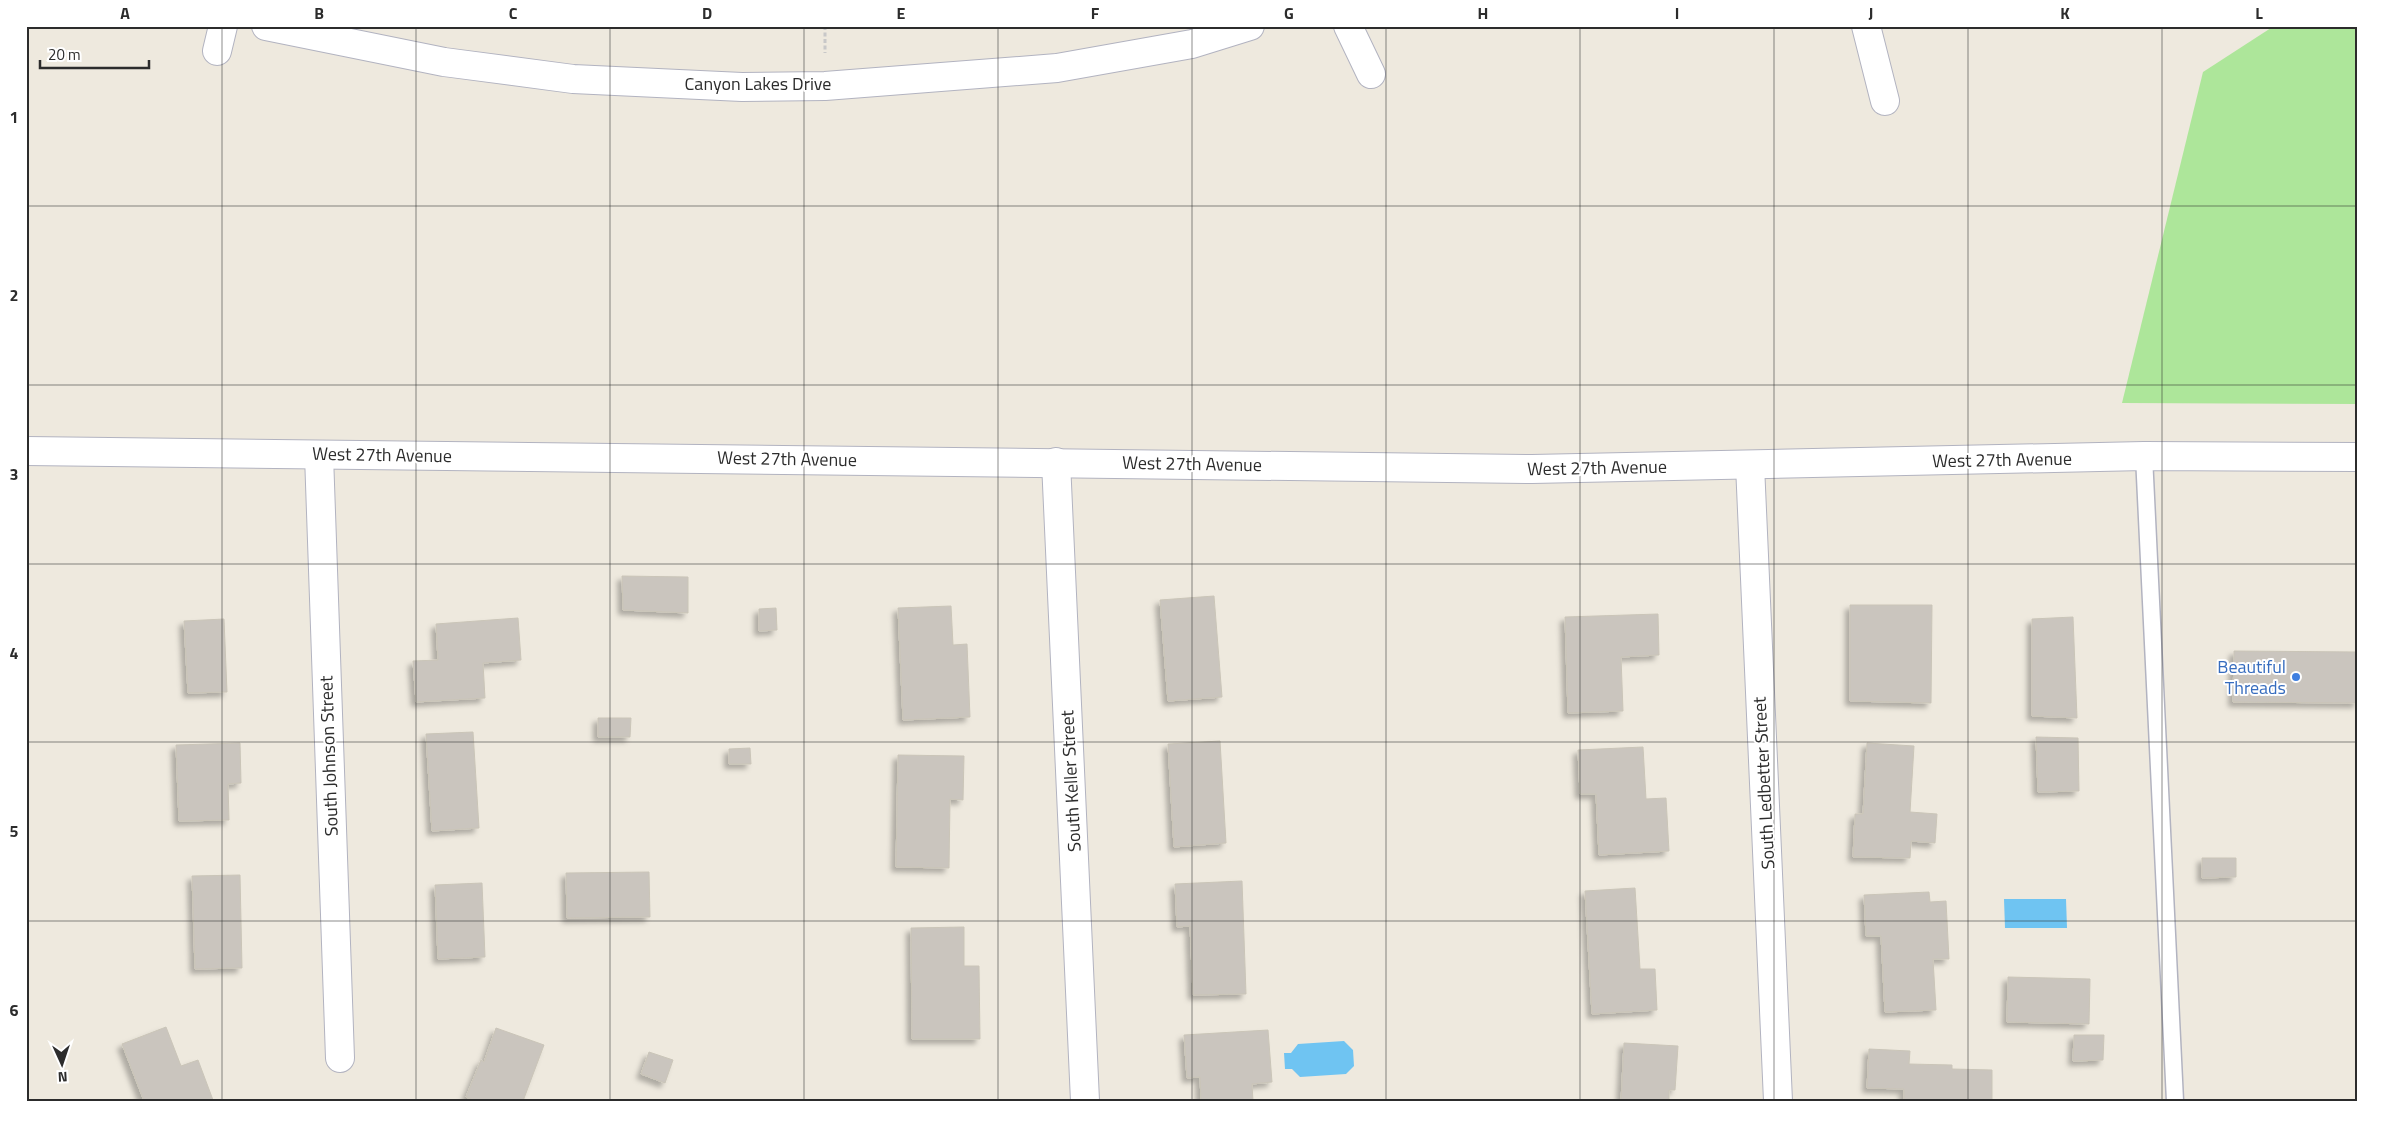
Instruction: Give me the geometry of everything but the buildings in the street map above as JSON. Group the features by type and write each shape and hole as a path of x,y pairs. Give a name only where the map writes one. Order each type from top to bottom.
{"street":[{"name":"Canyon Lakes Drive","path":"266,26 444,62 573,79 742,87 826,86 1057,68 1192,44 1250,26"},
{"path":"1348,26 1371,74"},
{"path":"1866,26 1885,101"},
{"name":"West 27th Avenue","path":"26,451 1532,469 1750,466 2144,456 2358,457"},
{"name":"South Johnson Street","path":"319,454 340,1058"},
{"name":"South Keller Street","path":"1056,462 1085,1101"},
{"name":"South Ledbetter Street","path":"1750,466 1778,1101"}],"lane":[{"path":"2144,456 2175,1101"}],"green space":[{"path":"2274,26 2358,26 2358,404 2122,403 2203,72"}],"water":[{"path":"2004,899 2066,899 2067,928 2005,928"},
{"path":"1344,1041 1353,1050 1354,1066 1346,1074 1300,1077 1292,1069 1285,1069 1284,1053 1291,1053 1298,1044"}],"place":[{"name":"Beautiful Threads","path":"2296,677"}]}
